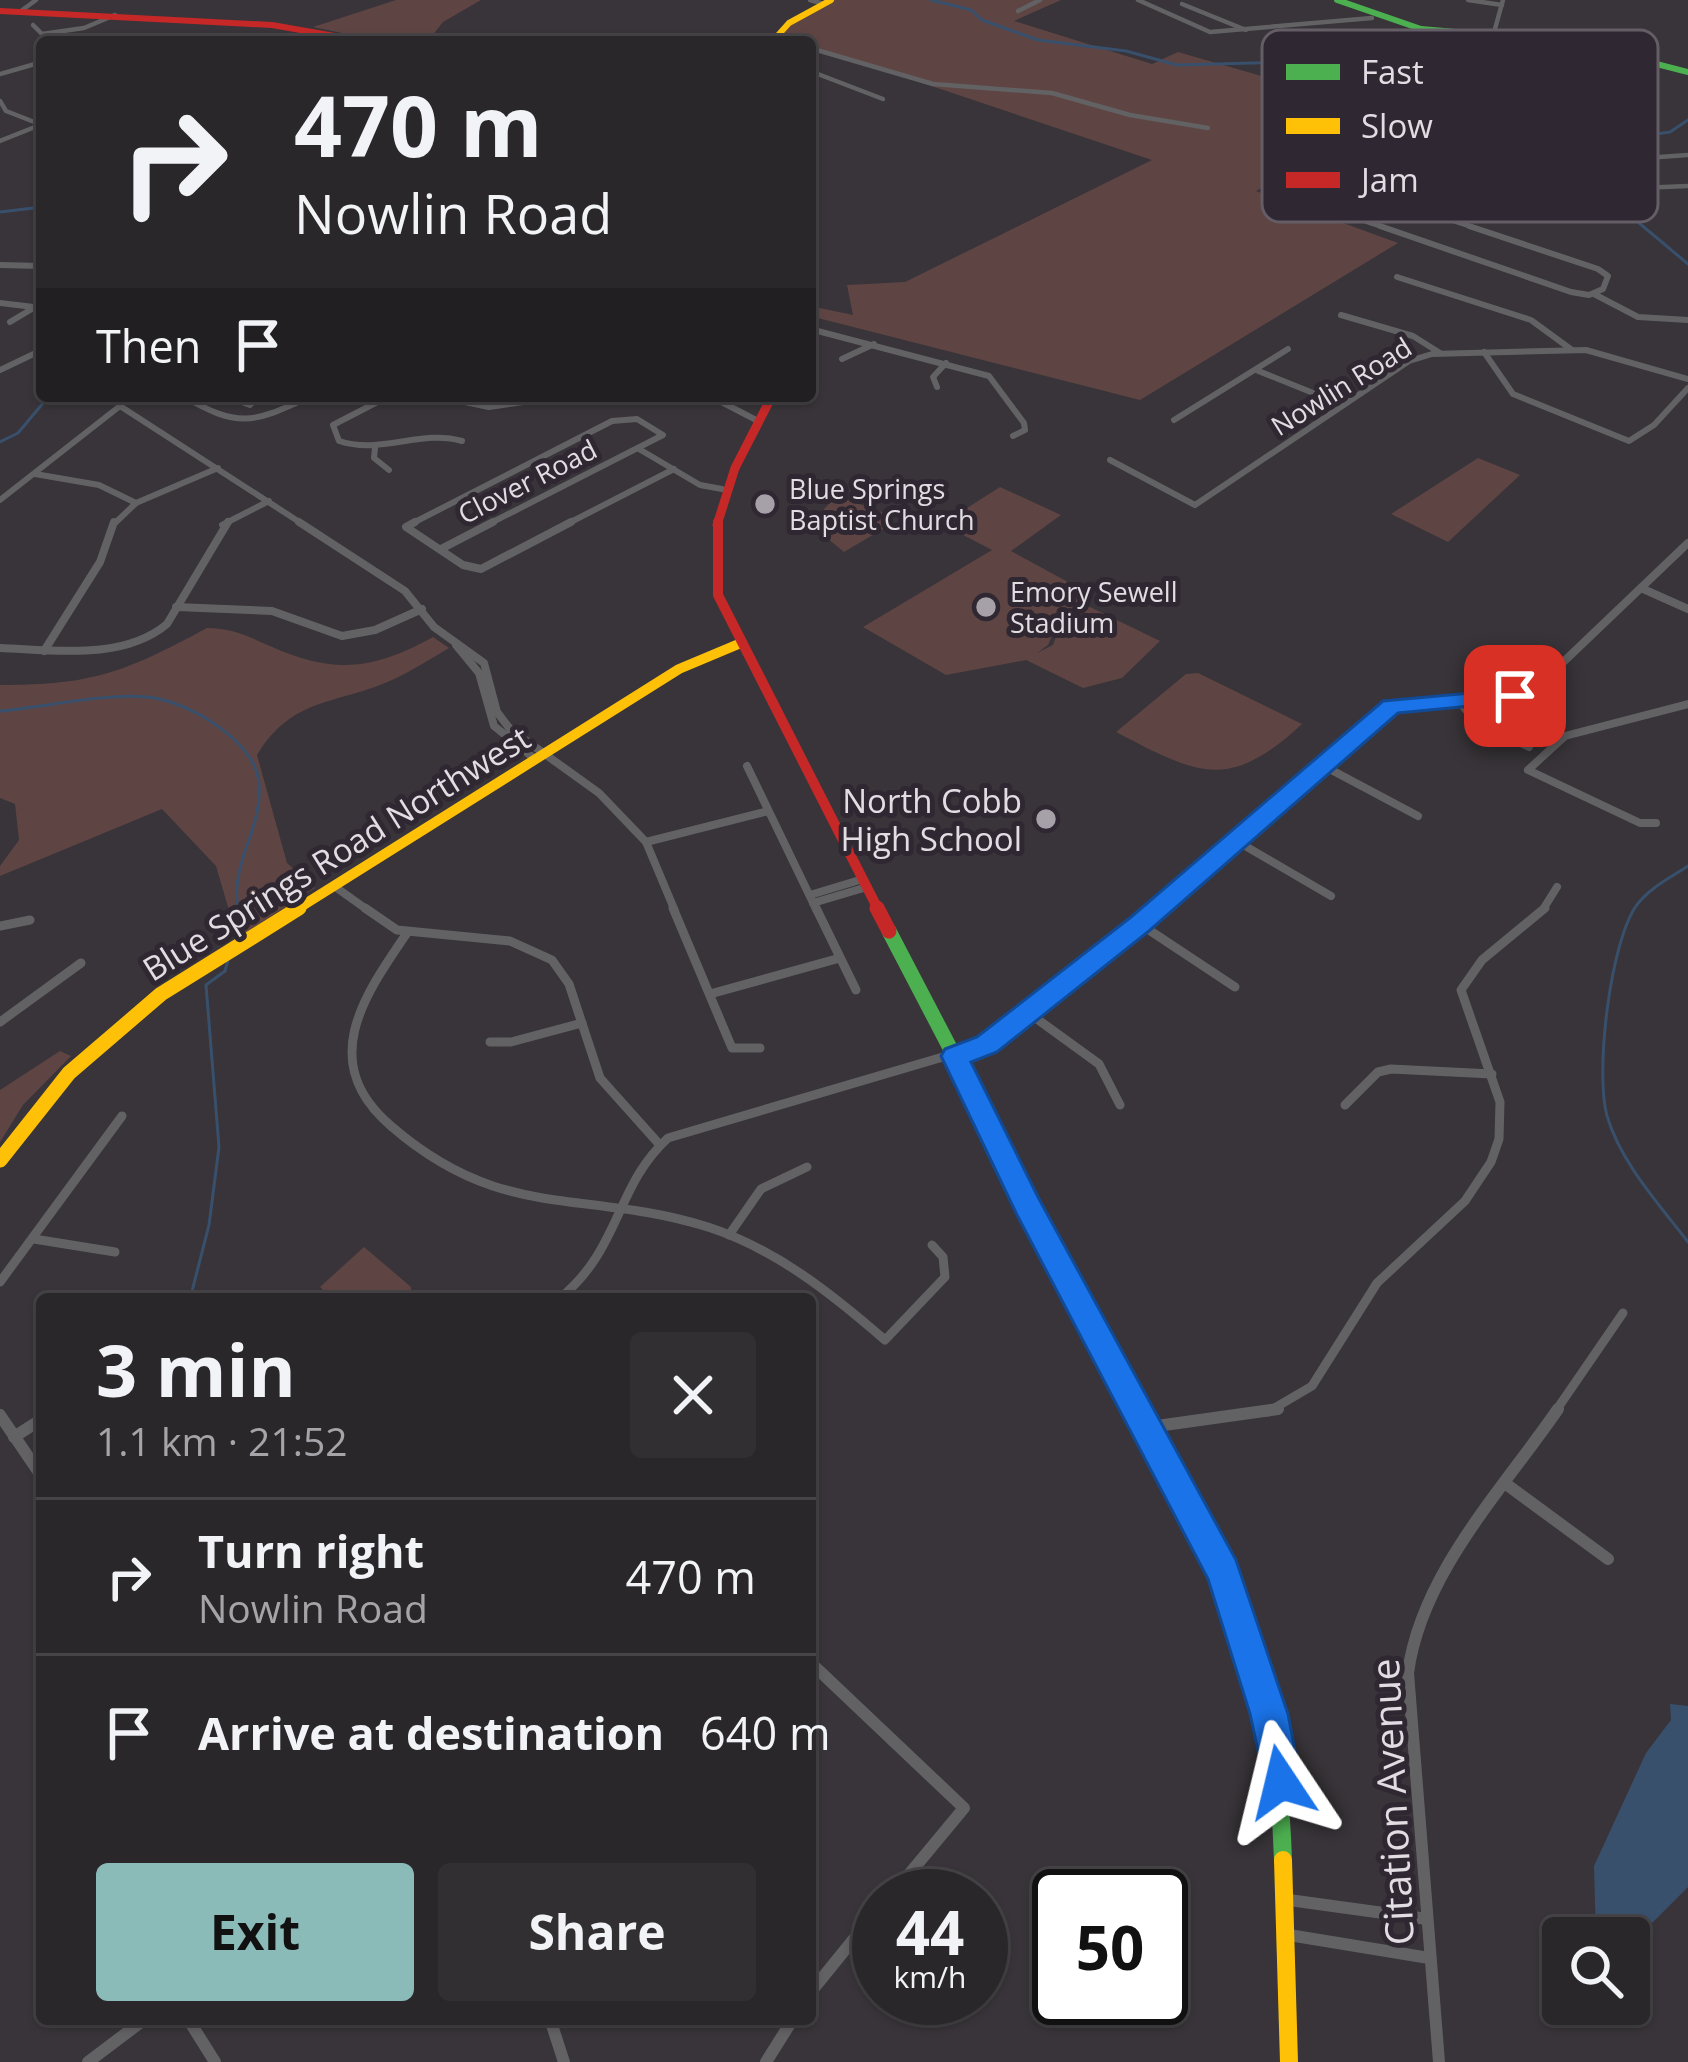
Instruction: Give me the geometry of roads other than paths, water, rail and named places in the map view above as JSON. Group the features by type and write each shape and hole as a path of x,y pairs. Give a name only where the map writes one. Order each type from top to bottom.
{"street":[{"path":"21,11 36,0"},
{"path":"1018,11 1040,0"},
{"path":"1138,0 1196,29 1246,30 1372,18"},
{"path":"1337,0 1372,18 1432,30"},
{"path":"1468,0 1503,2"},
{"path":"777,36 789,22 822,1"},
{"path":"1182,4 1246,30"},
{"path":"0,11 272,25 335,36"},
{"path":"33,25 42,34 56,34 115,15"},
{"path":"1341,22 1343,30"},
{"path":"816,50 933,84 1052,93 1130,116 1208,128"},
{"path":"1,74 36,64"},
{"path":"1658,65 1688,73"},
{"path":"816,72 883,99"},
{"path":"0,101 3,112 36,123"},
{"path":"0,140 36,127"},
{"path":"1658,157 1688,155"},
{"path":"1658,187 1688,186"},
{"path":"1363,222 1570,292 1594,294 1604,289 1605,272 1455,222"},
{"path":"1368,224 1372,222"},
{"path":"0,266 36,266"},
{"path":"1397,277 1531,320 1572,350"},
{"path":"1594,294 1607,304 1656,321 1688,320"},
{"path":"0,303 36,308"},
{"path":"10,322 36,309"},
{"path":"1341,315 1413,335 1440,353"},
{"path":"816,330 946,363 995,381 1024,423 1025,430 1013,436"},
{"path":"842,359 860,355 875,343"},
{"path":"1174,420 1288,349"},
{"path":"1484,352 1514,394 1629,441 1654,426 1663,409 1688,388"},
{"name":"Nowlin Road","path":"1110,460 1195,505 1409,361 1440,353 1606,352 1688,379"},
{"path":"1,369 36,353"},
{"path":"937,387 933,376 946,363"},
{"path":"1256,370 1343,405"},
{"path":"193,402 228,422 260,421 296,402"},
{"path":"377,402 333,425 339,441 376,448 433,432 462,441"},
{"path":"465,402 489,407 523,402"},
{"path":"722,402 758,421"},
{"path":"769,402 722,489 711,528 711,568 741,643 1028,1206 1150,1426 1223,1573 1269,1714 1281,1782 1288,1900 1289,2062"},
{"path":"0,500 78,432 120,406 269,501 422,609 479,674 494,726 606,799 646,842 732,1048 760,1048"},
{"path":"441,548 406,525 618,419 641,420 662,433 639,449"},
{"path":"376,448 374,458 389,470"},
{"name":"Clover Road","path":"674,469 486,568 470,568 441,548 639,449 674,469 700,485 722,489"},
{"path":"44,651 100,562 111,526 136,503 218,468"},
{"path":"35,474 99,485 136,503"},
{"path":"0,648 94,651 131,643 164,628 221,526 269,501"},
{"path":"565,1293 603,1258 643,1162 659,1144 691,1129 987,1044 1140,924 1391,706 1534,690 1688,543"},
{"path":"1642,588 1688,609"},
{"path":"176,607 272,610 324,634 342,635 375,630 422,609"},
{"name":"Blue Springs Road Northwest","path":"0,1160 53,1090 161,994 689,663 741,643"},
{"path":"1459,700 1474,720 1529,747"},
{"path":"1656,823 1640,823 1528,770 1540,756 1582,730 1688,704"},
{"path":"1322,765 1418,816"},
{"path":"747,766 856,990"},
{"path":"646,842 768,811"},
{"path":"1235,840 1331,896"},
{"path":"811,899 865,883"},
{"path":"334,886 380,922 407,933 510,941 538,950 562,970 604,1086 659,1144"},
{"path":"1150,1426 1277,1409 1314,1386 1332,1366 1377,1282 1463,1204 1491,1168 1503,1113 1461,990 1478,960 1538,922 1557,886"},
{"path":"0,926 30,920"},
{"path":"1140,924 1235,987"},
{"path":"407,933 362,1000 352,1024 351,1066 370,1107 426,1155 471,1182 729,1235 807,1273 885,1340 945,1277 944,1257 932,1245"},
{"path":"710,994 840,958"},
{"path":"0,1022 80,963"},
{"path":"1026,1011 1099,1064 1120,1105"},
{"path":"490,1042 511,1042 582,1023"},
{"path":"1345,1105 1378,1072 1391,1069 1492,1074"},
{"path":"0,1282 34,1239 64,1188 109,1139 122,1117"},
{"path":"729,1235 761,1189 807,1167"},
{"path":"34,1239 115,1252"},
{"name":"Citation Avenue","path":"1439,2062 1408,1673 1414,1636 1434,1589 1624,1313"},
{"path":"0,1414 36,1468"},
{"path":"14,1437 36,1423"},
{"path":"1506,1484 1608,1559"},
{"path":"816,1669 964,1808 913,1869"},
{"path":"1288,1900 1426,1918"},
{"path":"1289,1935 1429,1958"},
{"path":"816,1986 852,1941"},
{"path":"88,2062 138,2025"},
{"path":"192,2025 215,2062"},
{"path":"552,2025 564,2062"},
{"path":"766,2062 790,2025"}],"water":[{"path":"1670,1704 1688,1706 1688,1887 1650,1925 1650,1917 1595,1917 1594,1866 1646,1753 1671,1720"}],"waterway":[{"path":"931,0 971,10 982,20 1038,40 1126,51 1177,65 1262,63"},
{"path":"1658,134 1688,120"},
{"path":"0,212 36,208"},
{"path":"1638,222 1688,264"},
{"path":"0,442 18,433 44,402"},
{"path":"0,711 148,697 182,706 233,739 255,768 259,784 259,802 237,885 241,928"},
{"path":"1688,866 1647,894 1627,924 1612,978 1603,1070 1607,1116 1621,1150 1688,1242"},
{"path":"192,1293 209,1225 219,1147 206,985 225,971 228,960"}],"place":[{"name":"Blue Springs Baptist Church","path":"765,504"},
{"name":"Emory Sewell Stadium","path":"986,607"},
{"name":"North Cobb High School","path":"1046,819"}]}
